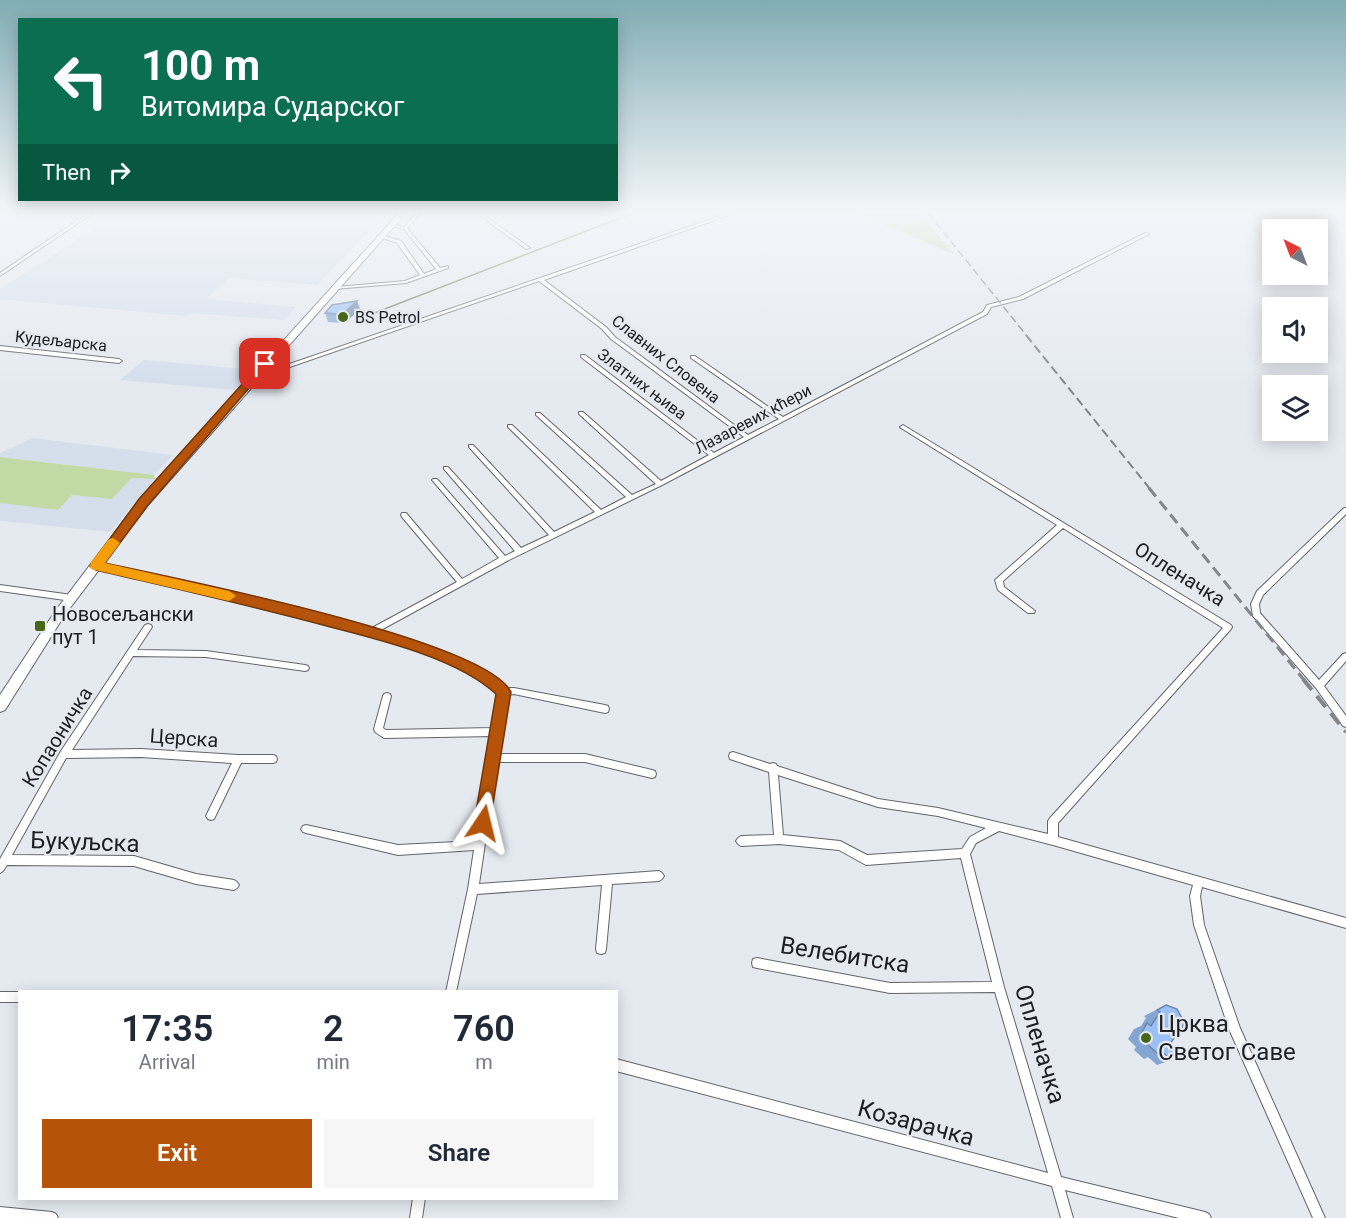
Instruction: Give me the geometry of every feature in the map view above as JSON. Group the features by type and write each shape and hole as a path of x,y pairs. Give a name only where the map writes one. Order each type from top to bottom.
{"main road":[{"path":"0,706 72,597 144,502 257,373 352,270"}],"street":[{"path":"419,270 423,276"},
{"path":"336,288 404,283 439,270"},
{"path":"257,373 276,370 570,270"},
{"name":"Лазаревих кћери","path":"371,632 504,559 660,484 942,336 985,312 989,306 1021,298 1076,270"},
{"name":"Славних Словена","path":"541,280 604,327 613,338 747,437"},
{"name":"Кудељарска","path":"0,348 119,361"},
{"name":"Златних њива","path":"583,357 713,455"},
{"path":"693,357 783,419"},
{"path":"581,413 660,484"},
{"path":"538,414 631,498"},
{"path":"510,426 600,513"},
{"name":"Опленачка","path":"903,427 1228,627 1053,821 1053,840"},
{"path":"471,446 554,536"},
{"path":"446,468 520,552"},
{"path":"435,480 504,559"},
{"path":"1344,716 1269,632 1256,614 1255,604 1260,593 1346,510"},
{"path":"404,515 461,582"},
{"path":"1030,610 1001,588 999,580 1062,525"},
{"path":"96,566 256,602 407,642 485,675 504,692 605,709"},
{"path":"0,588 72,597"},
{"name":"Копаоничка","path":"2,864 64,754 133,653 148,627"},
{"path":"133,653 206,654 304,668"},
{"path":"1319,686 1346,656"},
{"path":"451,990 472,888 504,692"},
{"path":"387,696 378,729 384,734 498,732"},
{"name":"Церска","path":"64,754 141,753 238,759 212,816"},
{"path":"733,756 773,767 878,803 938,812 1053,840 1346,923"},
{"path":"494,758 585,758 652,774"},
{"path":"238,759 273,759"},
{"path":"773,767 779,838"},
{"path":"741,841 779,838 840,846 866,860 965,853 973,840 997,828"},
{"path":"306,829 398,850 479,845"},
{"name":"Опленачка","path":"965,853 999,987 1067,1218"},
{"name":"Букуљска","path":"2,864 134,861 196,879 234,885"},
{"path":"472,888 658,876"},
{"path":"601,950 607,880"},
{"path":"1199,881 1195,896 1199,925 1235,1029 1319,1218"},
{"name":"Велебитска","path":"757,963 890,988 999,987"},
{"path":"0,997 18,997"},
{"name":"Козарачка","path":"618,1066 1058,1182 1205,1218"},
{"path":"416,1218 419,1200"},
{"path":"0,1213 52,1218"}],"shaded area":[{"path":"30,270 332,270 317,285 229,278 206,299 296,307 284,320 190,313 186,316 0,299 0,289"},
{"path":"144,360 254,370 235,390 120,380"},
{"path":"33,438 173,455 154,475 0,457 0,453"},
{"path":"132,478 155,479 110,532 0,521 0,503 58,510 72,495 112,499"}],"green space":[{"path":"0,457 154,475 155,479 132,478 112,499 72,495 58,510 0,503"}],"building":[{"path":"357,301 345,312 325,313 332,305"},
{"path":"1166,1005 1177,1009 1184,1022 1182,1031 1180,1029 1170,1044 1177,1050 1171,1060 1160,1050 1158,1054 1141,1034 1147,1023 1151,1026 1160,1012 1157,1010"}],"waterway":[{"path":"364,317 486,270"}],"railway":[{"path":"974,270 1027,336"},
{"path":"1026,335 1150,489"},
{"path":"1149,488 1304,680"},
{"path":"1303,679 1346,732"}],"slow traffic":[{"path":"113,543 96,566 229,596"}],"place":[{"name":"BS Petrol","path":"343,317"},
{"name":"Новосељански пут 1","path":"40,626"},
{"name":"Црква Светог Саве","path":"1146,1038"}],"route":[{"path":"265,364 144,502 96,566 256,602 407,642 485,675 504,692 483,823"}]}
